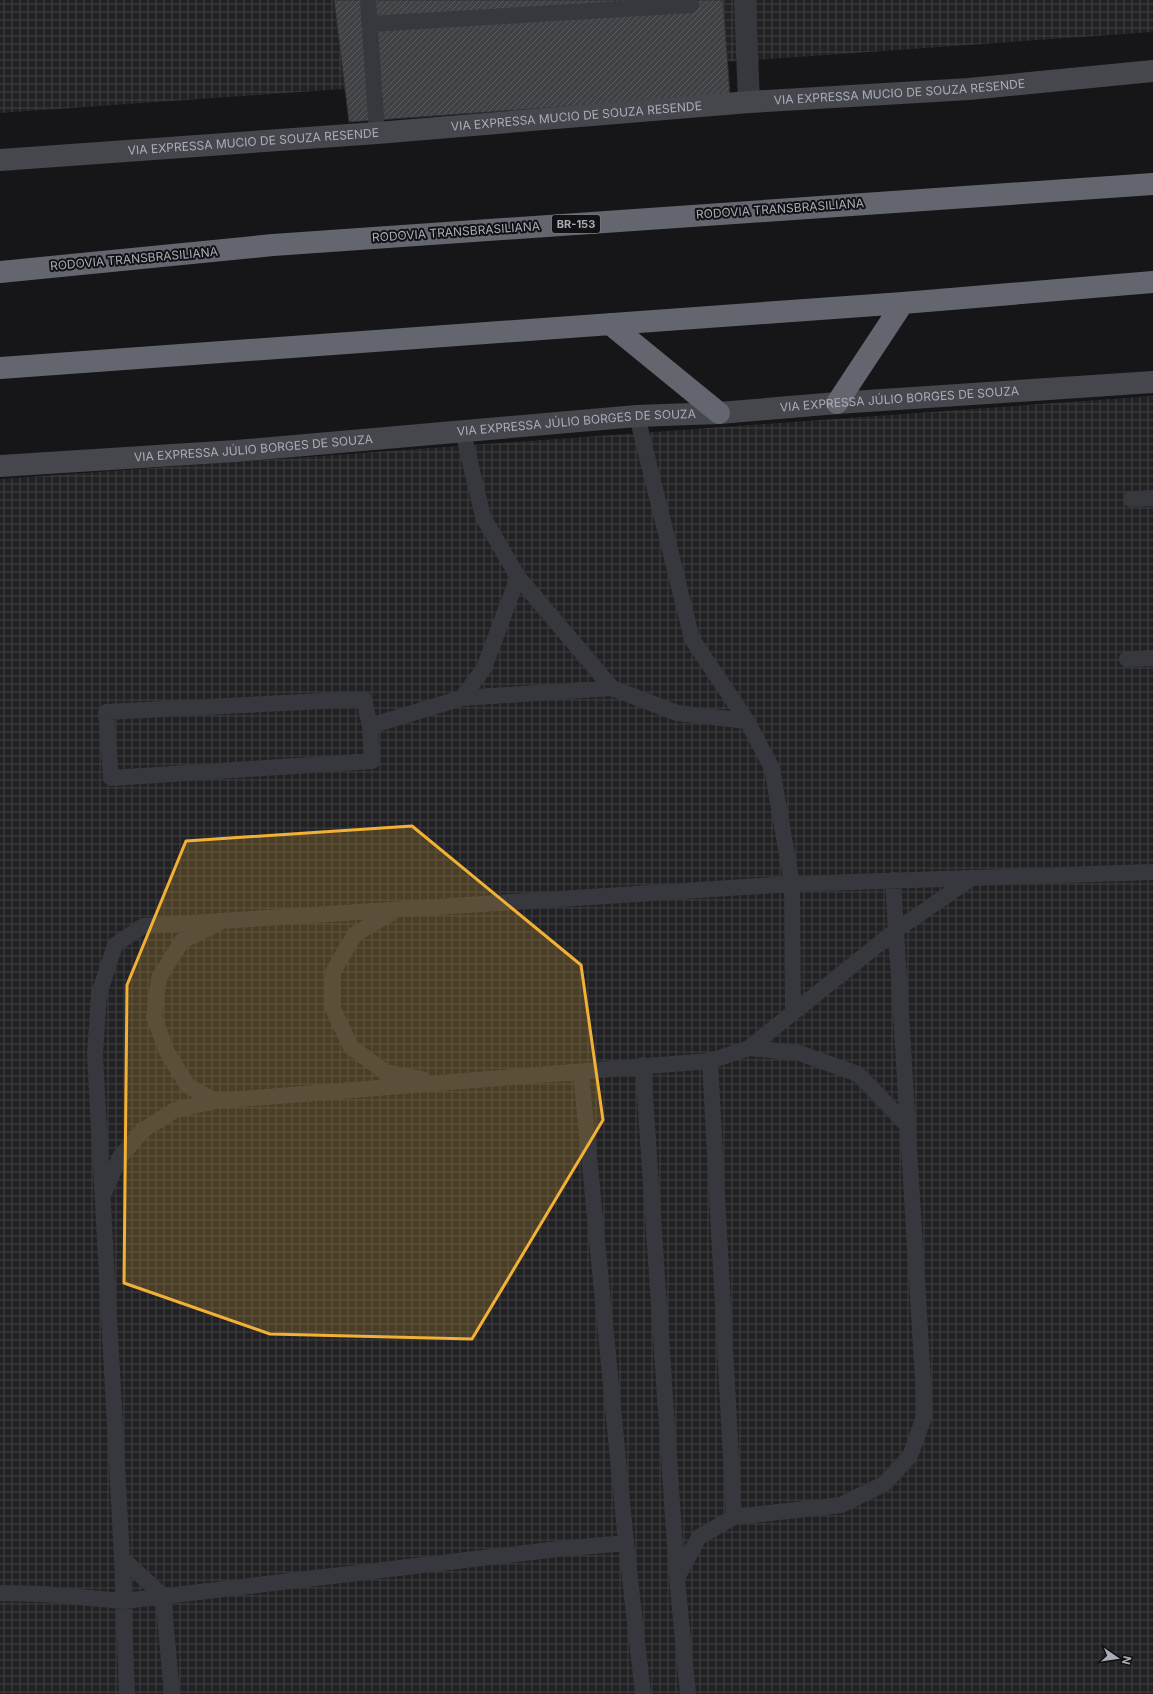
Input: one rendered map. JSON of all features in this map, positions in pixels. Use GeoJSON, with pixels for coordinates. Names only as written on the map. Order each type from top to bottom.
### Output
{"type":"FeatureCollection","features":[{"type":"Feature","properties":{"kind":"highway","name":"RODOVIA TRANSBRASILIANA"},"geometry":{"type":"LineString","coordinates":[[0,272],[273,245],[1153,184]]}},
{"type":"Feature","properties":{"kind":"highway"},"geometry":{"type":"LineString","coordinates":[[0,368],[903,303],[1153,282]]}},
{"type":"Feature","properties":{"kind":"highway"},"geometry":{"type":"LineString","coordinates":[[837,403],[903,303]]}},
{"type":"Feature","properties":{"kind":"highway"},"geometry":{"type":"LineString","coordinates":[[610,324],[719,413]]}},
{"type":"Feature","properties":{"kind":"main road","name":"VIA EXPRESSA MUCIO DE SOUZA RESENDE"},"geometry":{"type":"LineString","coordinates":[[0,160],[378,133],[749,102],[969,89],[1153,71]]}},
{"type":"Feature","properties":{"kind":"main road","name":"VIA EXPRESSA JÚLIO BORGES DE SOUZA"},"geometry":{"type":"LineString","coordinates":[[0,466],[228,451],[637,416],[719,413],[837,403],[1153,382]]}},
{"type":"Feature","properties":{"kind":"street"},"geometry":{"type":"LineString","coordinates":[[745,0],[749,102]]}},
{"type":"Feature","properties":{"kind":"lane"},"geometry":{"type":"LineString","coordinates":[[368,0],[378,133]]}},
{"type":"Feature","properties":{"kind":"lane"},"geometry":{"type":"LineString","coordinates":[[370,24],[690,5]]}},
{"type":"Feature","properties":{"kind":"lane"},"geometry":{"type":"LineString","coordinates":[[637,416],[692,639],[746,721],[772,768],[792,884],[793,1013]]}},
{"type":"Feature","properties":{"kind":"lane"},"geometry":{"type":"LineString","coordinates":[[463,432],[483,517],[518,577],[612,688]]}},
{"type":"Feature","properties":{"kind":"lane"},"geometry":{"type":"LineString","coordinates":[[1131,499],[1153,498]]}},
{"type":"Feature","properties":{"kind":"lane"},"geometry":{"type":"LineString","coordinates":[[462,698],[484,668],[518,577]]}},
{"type":"Feature","properties":{"kind":"lane"},"geometry":{"type":"LineString","coordinates":[[1127,659],[1153,658]]}},
{"type":"Feature","properties":{"kind":"lane"},"geometry":{"type":"LineString","coordinates":[[370,726],[462,698],[612,688],[677,713],[746,721]]}},
{"type":"Feature","properties":{"kind":"lane"},"geometry":{"type":"LineString","coordinates":[[364,699],[370,726],[372,761],[111,778],[106,712],[364,699]]}},
{"type":"Feature","properties":{"kind":"lane"},"geometry":{"type":"LineString","coordinates":[[127,1694],[122,1558],[95,1055],[99,994],[115,945],[143,926],[792,884],[1153,872]]}},
{"type":"Feature","properties":{"kind":"lane"},"geometry":{"type":"LineString","coordinates":[[102,1197],[120,1157],[142,1131],[175,1110],[216,1101],[580,1072],[643,1065],[710,1061],[749,1048],[895,931],[972,878]]}},
{"type":"Feature","properties":{"kind":"lane"},"geometry":{"type":"LineString","coordinates":[[677,1578],[700,1537],[734,1517],[841,1505],[884,1484],[910,1456],[925,1414],[893,880]]}},
{"type":"Feature","properties":{"kind":"lane"},"geometry":{"type":"LineString","coordinates":[[398,910],[355,934],[333,972],[333,1009],[351,1047],[385,1072],[445,1083]]}},
{"type":"Feature","properties":{"kind":"lane"},"geometry":{"type":"LineString","coordinates":[[216,1101],[188,1086],[167,1052],[154,1017],[159,978],[182,941],[224,921]]}},
{"type":"Feature","properties":{"kind":"lane"},"geometry":{"type":"LineString","coordinates":[[749,1048],[799,1053],[858,1074],[908,1126]]}},
{"type":"Feature","properties":{"kind":"lane"},"geometry":{"type":"LineString","coordinates":[[710,1061],[734,1517]]}},
{"type":"Feature","properties":{"kind":"lane"},"geometry":{"type":"LineString","coordinates":[[643,1065],[677,1578],[688,1694]]}},
{"type":"Feature","properties":{"kind":"lane"},"geometry":{"type":"LineString","coordinates":[[580,1072],[626,1543],[643,1694]]}},
{"type":"Feature","properties":{"kind":"lane"},"geometry":{"type":"LineString","coordinates":[[0,1593],[42,1594],[124,1601],[550,1550],[626,1543]]}},
{"type":"Feature","properties":{"kind":"lane"},"geometry":{"type":"LineString","coordinates":[[122,1558],[163,1596],[172,1694]]}},
{"type":"Feature","properties":{"kind":"highlighted area"},"geometry":{"type":"Polygon","coordinates":[[[412,826],[581,965],[603,1120],[472,1339],[270,1334],[124,1283],[127,985],[186,841],[412,826]]]}},
{"type":"Feature","properties":{"kind":"shaded area"},"geometry":{"type":"Polygon","coordinates":[[[0,0],[1153,0],[1153,32],[0,113],[0,0]]]}},
{"type":"Feature","properties":{"kind":"shaded area"},"geometry":{"type":"Polygon","coordinates":[[[1153,396],[1153,1694],[0,1694],[0,479],[1153,396]]]}},
{"type":"Feature","properties":{"kind":"building"},"geometry":{"type":"Polygon","coordinates":[[[334,0],[723,0],[730,95],[349,122],[334,0]]]}}]}
